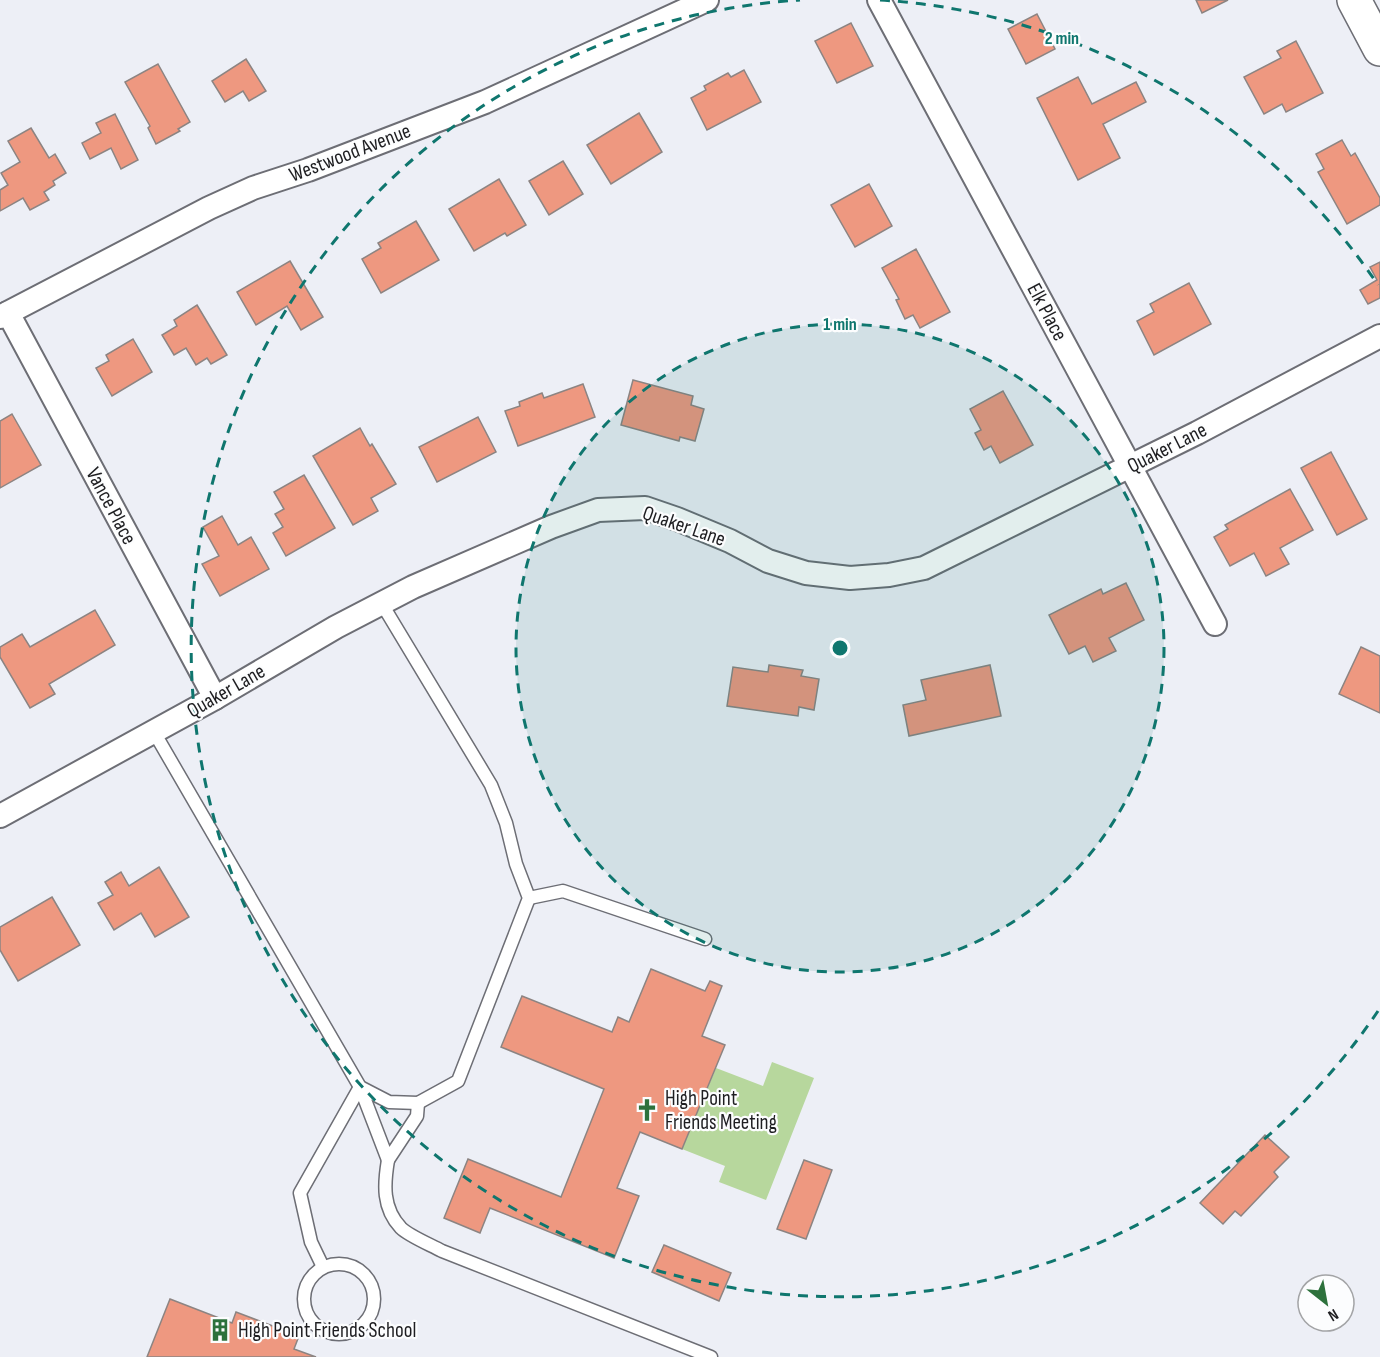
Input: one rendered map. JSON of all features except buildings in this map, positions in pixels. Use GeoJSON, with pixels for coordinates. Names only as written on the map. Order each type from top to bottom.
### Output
{"type":"FeatureCollection","features":[{"type":"Feature","properties":{"kind":"street","name":"Westwood Avenue"},"geometry":{"type":"LineString","coordinates":[[4,315],[236,196],[485,102],[680,6],[707,0]]}},
{"type":"Feature","properties":{"kind":"street","name":"Elk Place"},"geometry":{"type":"LineString","coordinates":[[879,0],[1215,624]]}},
{"type":"Feature","properties":{"kind":"street"},"geometry":{"type":"LineString","coordinates":[[1354,0],[1380,49]]}},
{"type":"Feature","properties":{"kind":"street","name":"Vance Place"},"geometry":{"type":"LineString","coordinates":[[4,315],[214,698]]}},
{"type":"Feature","properties":{"kind":"street","name":"Quaker Lane"},"geometry":{"type":"LineString","coordinates":[[0,816],[154,732],[336,627],[413,587],[540,532],[598,510],[645,508],[698,528],[768,561],[806,573],[850,578],[889,576],[924,568],[1197,433],[1380,336]]}},
{"type":"Feature","properties":{"kind":"lane"},"geometry":{"type":"LineString","coordinates":[[360,1087],[389,1102],[418,1103],[458,1081],[529,898],[516,864],[506,823],[491,785],[382,604]]}},
{"type":"Feature","properties":{"kind":"lane"},"geometry":{"type":"LineString","coordinates":[[154,732],[360,1087],[388,1160]]}},
{"type":"Feature","properties":{"kind":"lane"},"geometry":{"type":"LineString","coordinates":[[529,898],[563,891],[705,939]]}},
{"type":"Feature","properties":{"kind":"lane"},"geometry":{"type":"LineString","coordinates":[[323,1267],[311,1242],[300,1193],[360,1087]]}},
{"type":"Feature","properties":{"kind":"lane"},"geometry":{"type":"LineString","coordinates":[[418,1103],[417,1116],[388,1160],[384,1188],[389,1210],[401,1229],[442,1251],[711,1357]]}},
{"type":"Feature","properties":{"kind":"lane"},"geometry":{"type":"LineString","coordinates":[[340,1263],[352,1266],[369,1280],[374,1291],[371,1314],[355,1331],[332,1334],[320,1330],[311,1323],[305,1312],[304,1289],[309,1279],[323,1267],[340,1263]]}},
{"type":"Feature","properties":{"kind":"green space"},"geometry":{"type":"Polygon","coordinates":[[[772,1062],[814,1078],[766,1200],[719,1182],[725,1166],[682,1149],[716,1068],[763,1086],[772,1062]]]}},
{"type":"Feature","properties":{"kind":"place","name":"High Point Friends Meeting"},"geometry":{"type":"Point","coordinates":[647,1110]}},
{"type":"Feature","properties":{"kind":"place","name":"High Point Friends School"},"geometry":{"type":"Point","coordinates":[220,1330]}}]}
